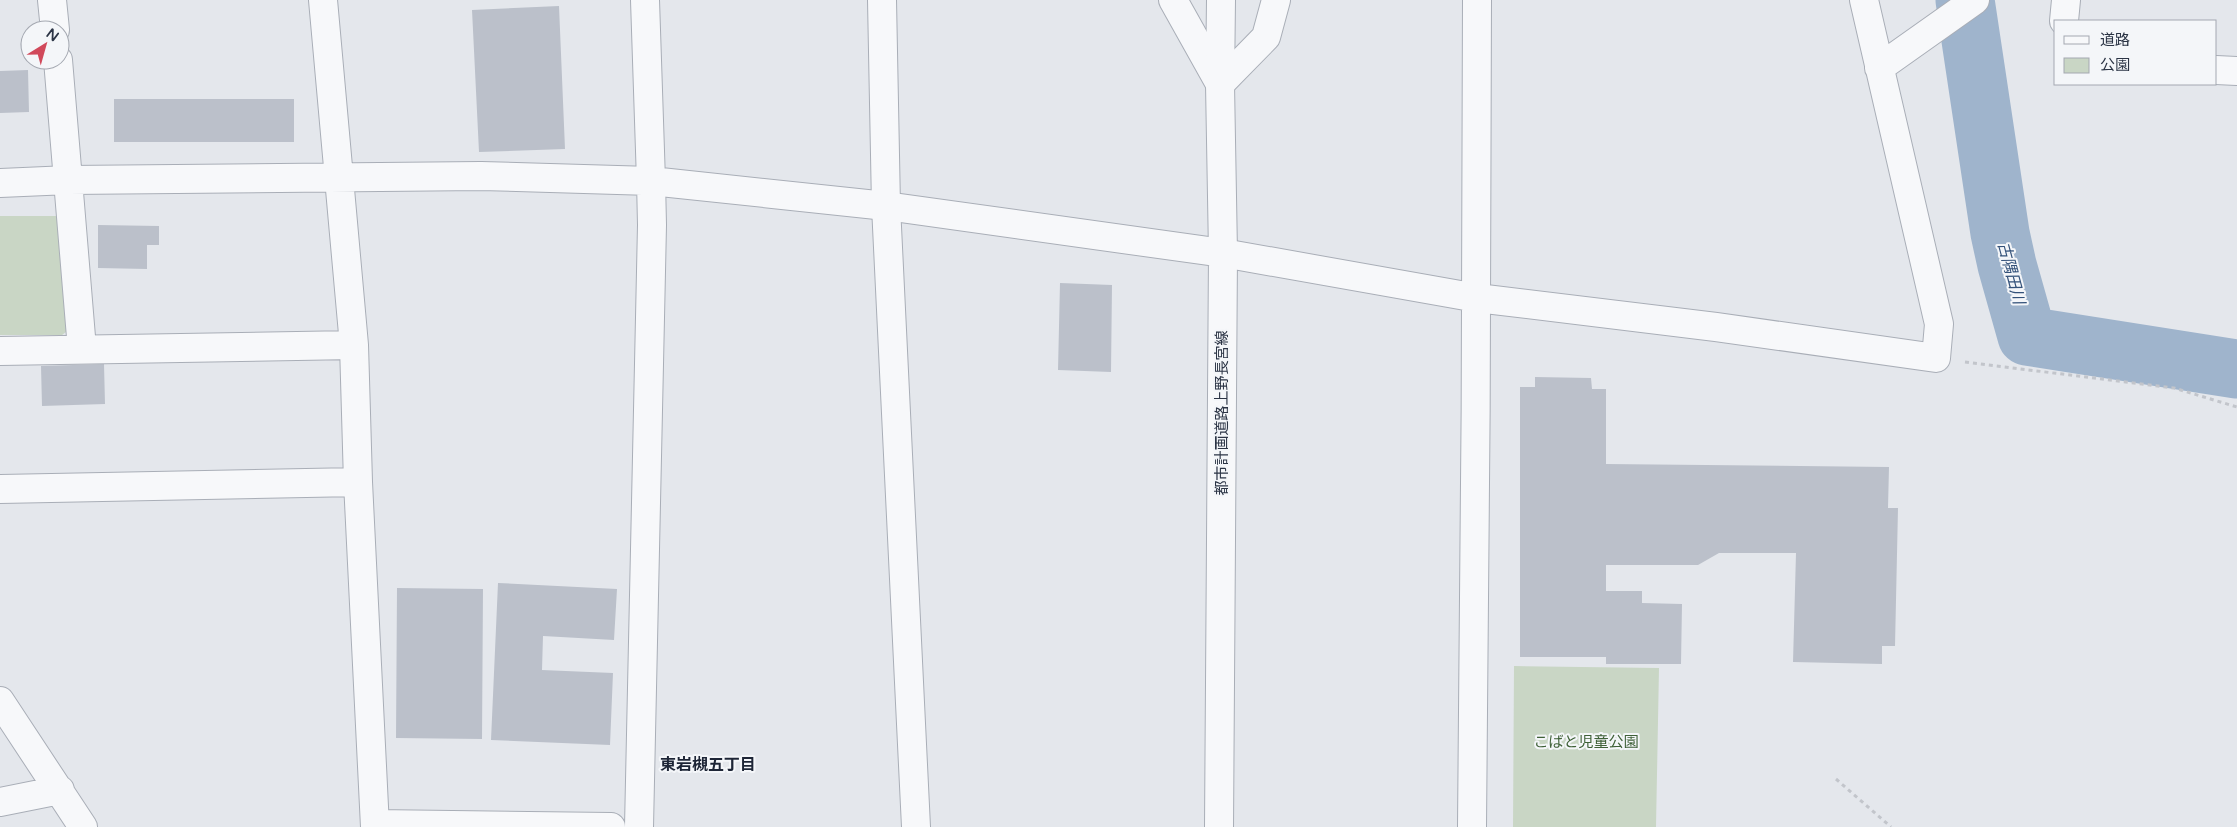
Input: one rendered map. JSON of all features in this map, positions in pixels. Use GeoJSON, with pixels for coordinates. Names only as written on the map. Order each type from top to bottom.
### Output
{"type":"FeatureCollection","features":[{"type":"Feature","properties":{"kind":"street"},"geometry":{"type":"LineString","coordinates":[[52,0],[54,20]]}},
{"type":"Feature","properties":{"kind":"street"},"geometry":{"type":"LineString","coordinates":[[323,0],[354,345],[358,482],[375,826],[611,827]]}},
{"type":"Feature","properties":{"kind":"street"},"geometry":{"type":"LineString","coordinates":[[639,827],[652,226],[645,0]]}},
{"type":"Feature","properties":{"kind":"street"},"geometry":{"type":"LineString","coordinates":[[882,0],[886,206],[916,827]]}},
{"type":"Feature","properties":{"kind":"street"},"geometry":{"type":"LineString","coordinates":[[1173,0],[1220,84],[1266,37],[1276,0]]}},
{"type":"Feature","properties":{"kind":"street","name":"都市計画道路上野長宮線"},"geometry":{"type":"LineString","coordinates":[[1219,827],[1223,252],[1220,84],[1221,0]]}},
{"type":"Feature","properties":{"kind":"street"},"geometry":{"type":"LineString","coordinates":[[1472,827],[1477,298],[1477,0]]}},
{"type":"Feature","properties":{"kind":"street"},"geometry":{"type":"LineString","coordinates":[[0,183],[69,180],[339,179],[481,176],[651,182],[886,206],[1223,252],[1477,298],[1716,327],[1936,358],[1939,324],[1864,0]]}},
{"type":"Feature","properties":{"kind":"street"},"geometry":{"type":"LineString","coordinates":[[2064,20],[2066,0]]}},
{"type":"Feature","properties":{"kind":"street"},"geometry":{"type":"LineString","coordinates":[[1879,68],[1964,8]]}},
{"type":"Feature","properties":{"kind":"street"},"geometry":{"type":"LineString","coordinates":[[59,70],[82,350]]}},
{"type":"Feature","properties":{"kind":"street"},"geometry":{"type":"LineString","coordinates":[[2217,70],[2237,70]]}},
{"type":"Feature","properties":{"kind":"street"},"geometry":{"type":"LineString","coordinates":[[0,351],[354,345]]}},
{"type":"Feature","properties":{"kind":"street"},"geometry":{"type":"LineString","coordinates":[[0,489],[358,482]]}},
{"type":"Feature","properties":{"kind":"street"},"geometry":{"type":"LineString","coordinates":[[0,701],[83,827]]}},
{"type":"Feature","properties":{"kind":"street"},"geometry":{"type":"LineString","coordinates":[[0,802],[60,790]]}},
{"type":"Feature","properties":{"kind":"path"},"geometry":{"type":"LineString","coordinates":[[1936,358],[2174,388],[2237,407]]}},
{"type":"Feature","properties":{"kind":"path"},"geometry":{"type":"LineString","coordinates":[[1836,779],[1891,827]]}},
{"type":"Feature","properties":{"kind":"green space"},"geometry":{"type":"Polygon","coordinates":[[[0,216],[62,216],[74,326],[62,335],[0,335],[0,216]]]}},
{"type":"Feature","properties":{"kind":"green space","name":"こばと児童公園"},"geometry":{"type":"Polygon","coordinates":[[[1514,666],[1659,668],[1656,827],[1513,827],[1514,666]]]}},
{"type":"Feature","properties":{"kind":"building"},"geometry":{"type":"Polygon","coordinates":[[[559,6],[565,149],[479,152],[472,10],[559,6]]]}},
{"type":"Feature","properties":{"kind":"building"},"geometry":{"type":"Polygon","coordinates":[[[28,70],[29,112],[0,113],[0,71],[28,70]]]}},
{"type":"Feature","properties":{"kind":"building"},"geometry":{"type":"Polygon","coordinates":[[[114,99],[294,99],[294,142],[114,142],[114,99]]]}},
{"type":"Feature","properties":{"kind":"building"},"geometry":{"type":"Polygon","coordinates":[[[98,225],[159,226],[159,245],[147,245],[147,269],[98,268],[98,225]]]}},
{"type":"Feature","properties":{"kind":"building"},"geometry":{"type":"Polygon","coordinates":[[[1060,283],[1112,285],[1111,372],[1058,370],[1060,283]]]}},
{"type":"Feature","properties":{"kind":"building"},"geometry":{"type":"Polygon","coordinates":[[[104,364],[105,404],[42,406],[41,366],[104,364]]]}},
{"type":"Feature","properties":{"kind":"building"},"geometry":{"type":"Polygon","coordinates":[[[1535,377],[1591,378],[1592,389],[1606,389],[1606,464],[1889,467],[1888,508],[1898,508],[1895,646],[1882,646],[1882,664],[1793,662],[1796,553],[1719,553],[1698,565],[1606,565],[1606,591],[1642,591],[1642,603],[1682,604],[1681,664],[1606,664],[1606,657],[1520,657],[1520,387],[1535,387],[1535,377]]]}},
{"type":"Feature","properties":{"kind":"building"},"geometry":{"type":"Polygon","coordinates":[[[498,583],[617,589],[614,640],[543,636],[542,670],[613,673],[610,745],[491,740],[498,583]]]}},
{"type":"Feature","properties":{"kind":"building"},"geometry":{"type":"Polygon","coordinates":[[[397,588],[483,589],[482,739],[396,738],[397,588]]]}},
{"type":"Feature","properties":{"kind":"waterway","name":"古隅田川"},"geometry":{"type":"LineString","coordinates":[[1965,0],[2000,233],[2027,336],[2237,369]]}},
{"type":"Feature","properties":{"kind":"district","name":"東岩槻五丁目"},"geometry":{"type":"Point","coordinates":[708,765]}}]}
